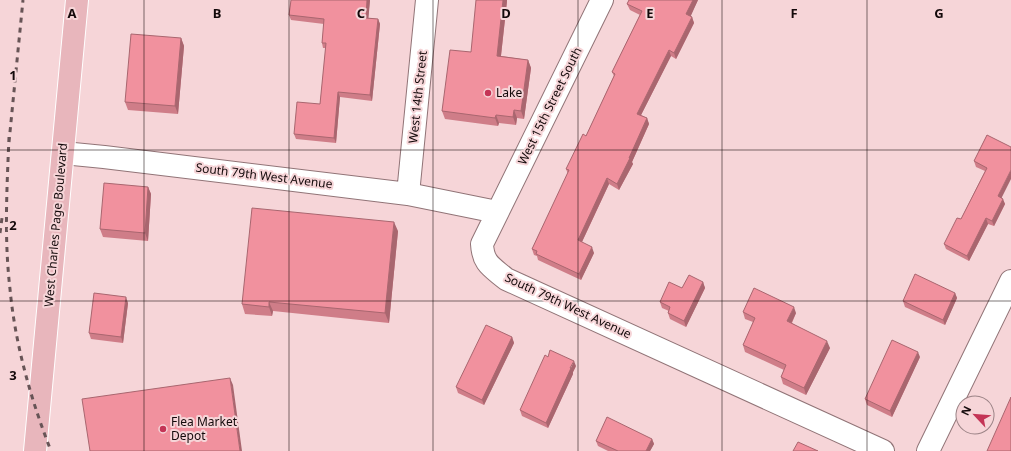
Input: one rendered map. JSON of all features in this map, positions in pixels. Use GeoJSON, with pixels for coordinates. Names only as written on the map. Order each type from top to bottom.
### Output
{"type":"FeatureCollection","features":[{"type":"Feature","properties":{"kind":"main road","name":"West Charles Page Boulevard"},"geometry":{"type":"LineString","coordinates":[[35,451],[77,0]]}},
{"type":"Feature","properties":{"kind":"street","name":"West 14th Street"},"geometry":{"type":"LineString","coordinates":[[408,194],[427,0]]}},
{"type":"Feature","properties":{"kind":"street","name":"West 15th Street South"},"geometry":{"type":"LineString","coordinates":[[497,212],[602,0]]}},
{"type":"Feature","properties":{"kind":"street","name":"South 79th West Avenue"},"geometry":{"type":"LineString","coordinates":[[62,153],[408,194],[497,212],[482,244],[482,255],[489,265],[506,279],[883,451]]}},
{"type":"Feature","properties":{"kind":"street"},"geometry":{"type":"LineString","coordinates":[[928,451],[1011,282]]}},
{"type":"Feature","properties":{"kind":"building"},"geometry":{"type":"Polygon","coordinates":[[[291,0],[367,0],[366,18],[378,19],[370,95],[338,92],[334,138],[294,134],[297,102],[320,104],[326,43],[322,43],[324,19],[289,15],[291,0]]]}},
{"type":"Feature","properties":{"kind":"building","name":"Lake"},"geometry":{"type":"Polygon","coordinates":[[[476,0],[503,0],[497,56],[528,60],[521,111],[514,110],[513,117],[496,115],[495,118],[442,111],[450,50],[471,52],[476,0]]]}},
{"type":"Feature","properties":{"kind":"building"},"geometry":{"type":"Polygon","coordinates":[[[629,0],[693,0],[686,14],[692,17],[674,53],[669,50],[637,114],[647,118],[617,184],[607,178],[578,240],[592,247],[579,274],[536,254],[537,251],[532,249],[569,170],[566,169],[583,134],[586,136],[615,74],[612,72],[642,11],[627,4],[629,0]]]}},
{"type":"Feature","properties":{"kind":"building"},"geometry":{"type":"Polygon","coordinates":[[[131,34],[181,38],[175,106],[125,102],[131,34]]]}},
{"type":"Feature","properties":{"kind":"building"},"geometry":{"type":"Polygon","coordinates":[[[987,135],[1011,147],[1011,170],[998,196],[1003,199],[992,221],[986,218],[967,256],[944,244],[957,218],[961,219],[987,168],[974,161],[987,135]]]}},
{"type":"Feature","properties":{"kind":"building"},"geometry":{"type":"Polygon","coordinates":[[[104,183],[148,187],[145,233],[100,229],[104,183]]]}},
{"type":"Feature","properties":{"kind":"building"},"geometry":{"type":"Polygon","coordinates":[[[252,208],[394,222],[385,313],[269,302],[269,307],[242,304],[252,208]]]}},
{"type":"Feature","properties":{"kind":"building"},"geometry":{"type":"Polygon","coordinates":[[[915,274],[955,293],[943,320],[903,301],[915,274]]]}},
{"type":"Feature","properties":{"kind":"building"},"geometry":{"type":"Polygon","coordinates":[[[689,275],[703,282],[684,321],[668,313],[670,307],[660,302],[669,282],[682,288],[689,275]]]}},
{"type":"Feature","properties":{"kind":"building"},"geometry":{"type":"Polygon","coordinates":[[[754,288],[794,307],[787,321],[827,341],[804,388],[781,377],[786,365],[743,345],[755,318],[743,312],[754,288]]]}},
{"type":"Feature","properties":{"kind":"building"},"geometry":{"type":"Polygon","coordinates":[[[94,293],[126,297],[121,337],[89,333],[94,293]]]}},
{"type":"Feature","properties":{"kind":"building"},"geometry":{"type":"Polygon","coordinates":[[[486,325],[512,337],[482,400],[456,387],[486,325]]]}},
{"type":"Feature","properties":{"kind":"building"},"geometry":{"type":"Polygon","coordinates":[[[892,340],[918,352],[890,411],[865,399],[892,340]]]}},
{"type":"Feature","properties":{"kind":"building"},"geometry":{"type":"Polygon","coordinates":[[[550,350],[574,361],[546,423],[520,410],[545,355],[548,357],[550,350]]]}},
{"type":"Feature","properties":{"kind":"building","name":"Flea Market Depot"},"geometry":{"type":"Polygon","coordinates":[[[230,378],[240,451],[90,451],[82,399],[230,378]]]}},
{"type":"Feature","properties":{"kind":"building"},"geometry":{"type":"Polygon","coordinates":[[[1011,397],[1011,451],[987,451],[1011,397]]]}},
{"type":"Feature","properties":{"kind":"building"},"geometry":{"type":"Polygon","coordinates":[[[607,417],[652,439],[646,451],[618,451],[596,441],[607,417]]]}},
{"type":"Feature","properties":{"kind":"building"},"geometry":{"type":"Polygon","coordinates":[[[798,442],[818,451],[793,451],[798,442]]]}},
{"type":"Feature","properties":{"kind":"railway"},"geometry":{"type":"LineString","coordinates":[[9,142],[23,0]]}},
{"type":"Feature","properties":{"kind":"railway"},"geometry":{"type":"LineString","coordinates":[[9,137],[7,251],[12,310],[25,372],[51,451]]}},
{"type":"Feature","properties":{"kind":"railway"},"geometry":{"type":"LineString","coordinates":[[0,233],[2,218]]}},
{"type":"Feature","properties":{"kind":"place","name":"Lake"},"geometry":{"type":"Point","coordinates":[488,93]}},
{"type":"Feature","properties":{"kind":"place","name":"Flea Market Depot"},"geometry":{"type":"Point","coordinates":[163,429]}}]}
